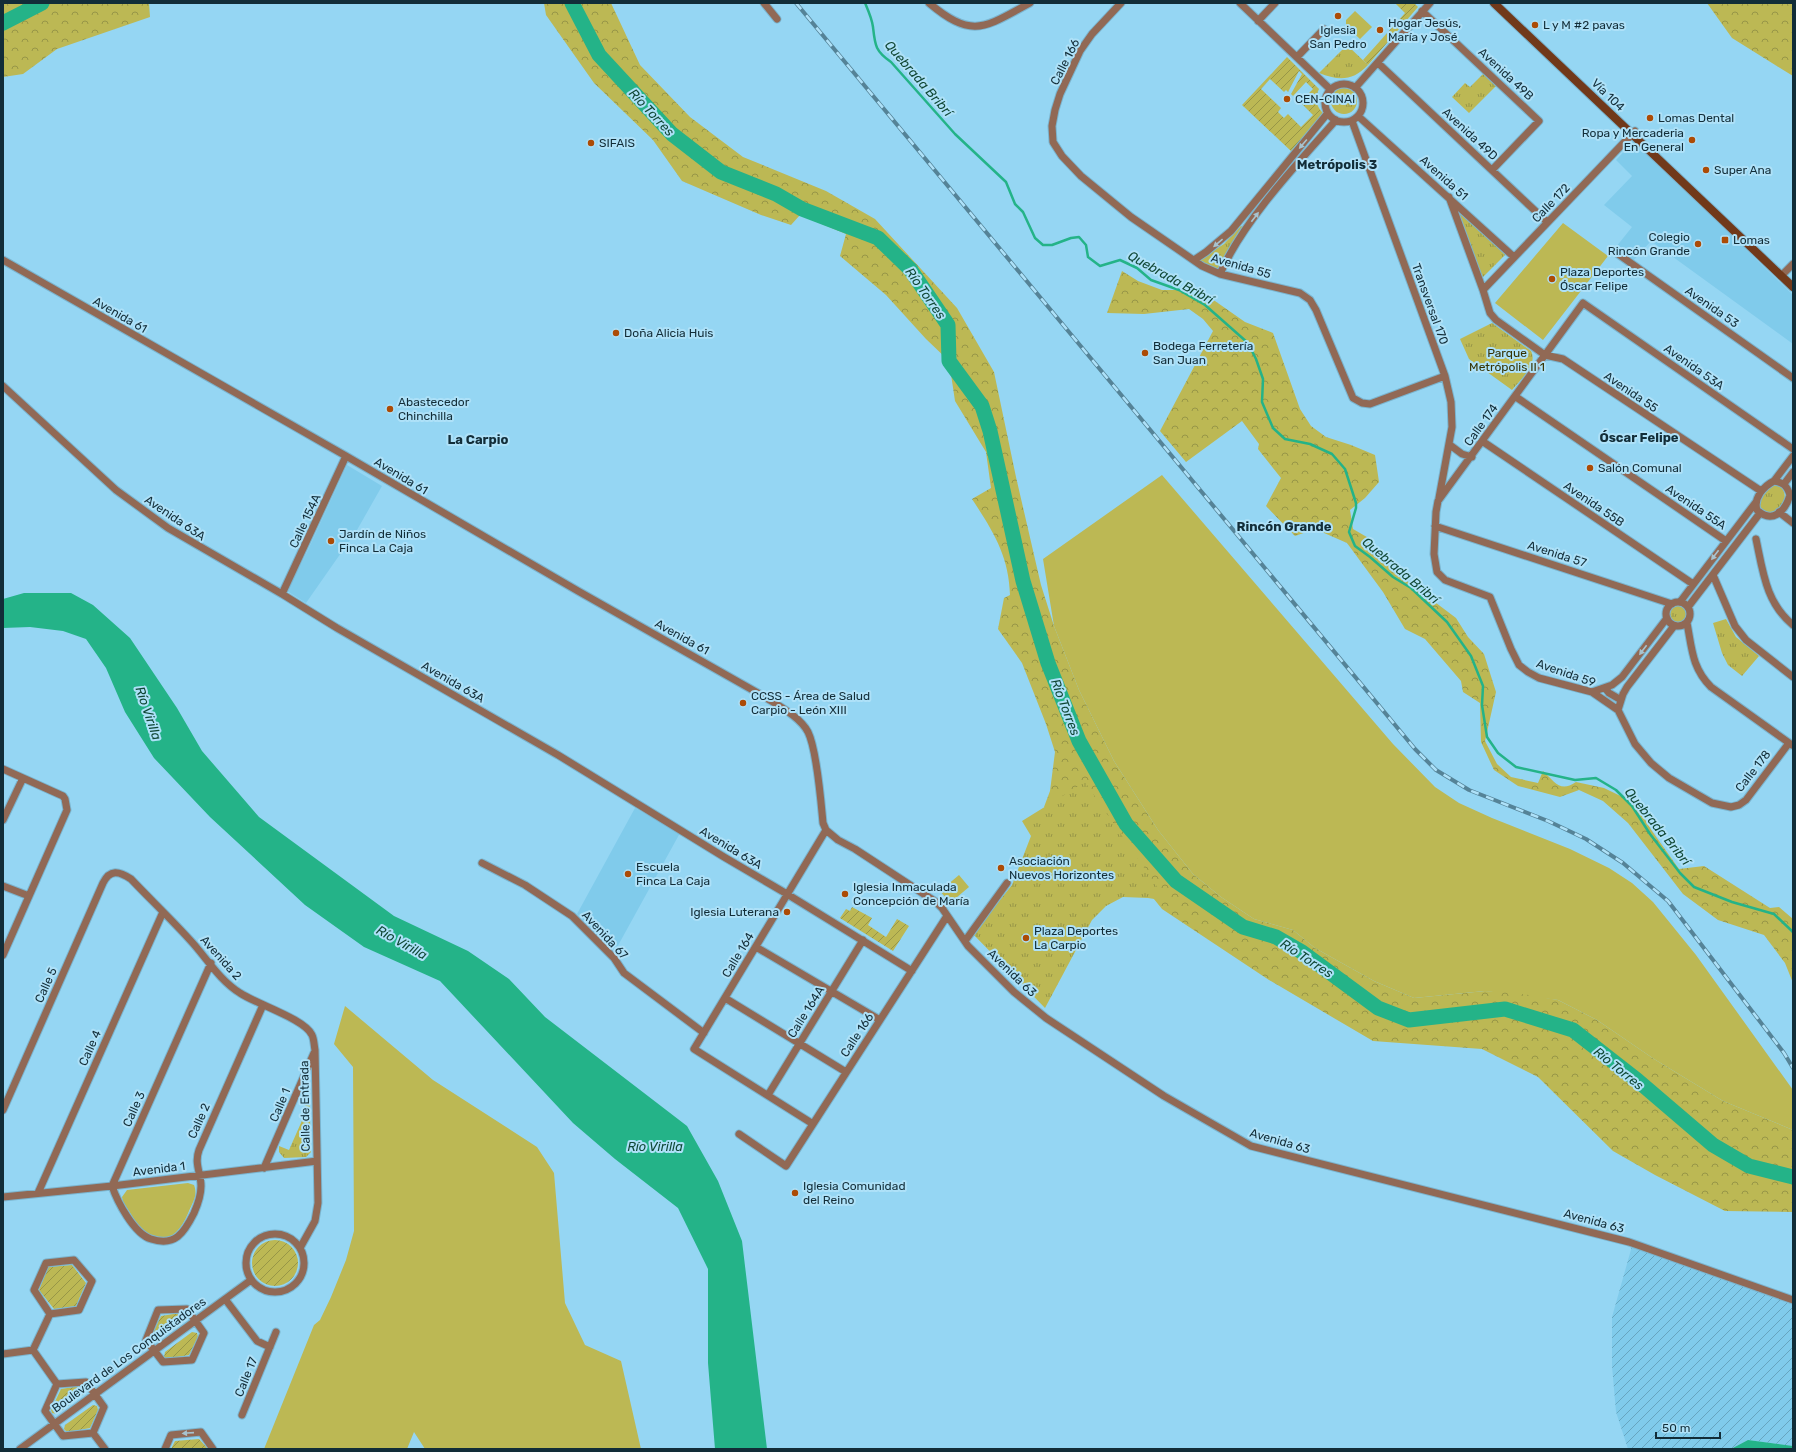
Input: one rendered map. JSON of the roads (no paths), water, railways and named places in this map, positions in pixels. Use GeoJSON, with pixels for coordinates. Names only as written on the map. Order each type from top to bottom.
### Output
{"type":"FeatureCollection","features":[{"type":"Feature","properties":{"kind":"main road","name":"Vía 104"},"geometry":{"type":"LineString","coordinates":[[1494,3],[1783,275],[1793,282]]}},
{"type":"Feature","properties":{"kind":"main road","name":"Vía 104"},"geometry":{"type":"LineString","coordinates":[[1500,3],[1633,133]]}},
{"type":"Feature","properties":{"kind":"main road","name":"Vía 104"},"geometry":{"type":"LineString","coordinates":[[1783,275],[1793,288]]}},
{"type":"Feature","properties":{"kind":"street"},"geometry":{"type":"LineString","coordinates":[[764,3],[777,19]]}},
{"type":"Feature","properties":{"kind":"street"},"geometry":{"type":"LineString","coordinates":[[930,3],[947,18],[964,25],[980,27],[994,23],[1030,3]]}},
{"type":"Feature","properties":{"kind":"street","name":"Calle 166"},"geometry":{"type":"LineString","coordinates":[[1053,142],[1052,126],[1055,110],[1060,94],[1080,51],[1092,34],[1121,3]]}},
{"type":"Feature","properties":{"kind":"street"},"geometry":{"type":"LineString","coordinates":[[1240,3],[1331,90]]}},
{"type":"Feature","properties":{"kind":"street"},"geometry":{"type":"LineString","coordinates":[[1258,21],[1275,3]]}},
{"type":"Feature","properties":{"kind":"street"},"geometry":{"type":"LineString","coordinates":[[1355,88],[1430,3]]}},
{"type":"Feature","properties":{"kind":"street","name":"Avenida 49B"},"geometry":{"type":"LineString","coordinates":[[1422,12],[1539,121],[1492,170]]}},
{"type":"Feature","properties":{"kind":"street"},"geometry":{"type":"LineString","coordinates":[[1297,57],[1324,29]]}},
{"type":"Feature","properties":{"kind":"street","name":"Avenida 49D"},"geometry":{"type":"LineString","coordinates":[[1378,63],[1547,222]]}},
{"type":"Feature","properties":{"kind":"street"},"geometry":{"type":"LineString","coordinates":[[1194,260],[1231,231],[1327,114],[1326,99],[1331,90],[1341,85],[1349,85],[1355,88],[1362,98],[1363,107],[1358,116],[1352,120],[1343,122],[1336,120],[1327,114]]}},
{"type":"Feature","properties":{"kind":"street","name":"Avenida 51"},"geometry":{"type":"LineString","coordinates":[[1358,116],[1514,257]]}},
{"type":"Feature","properties":{"kind":"street"},"geometry":{"type":"LineString","coordinates":[[1220,274],[1227,257],[1248,226],[1275,191],[1336,120]]}},
{"type":"Feature","properties":{"kind":"street","name":"Transversal 170"},"geometry":{"type":"LineString","coordinates":[[1352,120],[1445,376],[1451,402],[1452,427],[1450,445],[1438,501]]}},
{"type":"Feature","properties":{"kind":"street","name":"Calle 172"},"geometry":{"type":"LineString","coordinates":[[1483,290],[1633,133]]}},
{"type":"Feature","properties":{"kind":"street","name":"Avenida 55"},"geometry":{"type":"LineString","coordinates":[[1053,142],[1062,156],[1081,176],[1132,216],[1194,260],[1220,274],[1296,291],[1310,300],[1316,310],[1353,398],[1362,403],[1370,404],[1445,376]]}},
{"type":"Feature","properties":{"kind":"street"},"geometry":{"type":"LineString","coordinates":[[1448,197],[1483,290]]}},
{"type":"Feature","properties":{"kind":"street","name":"Avenida 53"},"geometry":{"type":"LineString","coordinates":[[1618,254],[1793,378]]}},
{"type":"Feature","properties":{"kind":"street","name":"Avenida 61"},"geometry":{"type":"LineString","coordinates":[[3,260],[765,697],[787,712],[800,722],[808,731],[813,746],[823,823],[826,830]]}},
{"type":"Feature","properties":{"kind":"street"},"geometry":{"type":"LineString","coordinates":[[1783,275],[1793,264]]}},
{"type":"Feature","properties":{"kind":"street","name":"Avenida 55"},"geometry":{"type":"LineString","coordinates":[[1483,290],[1490,313],[1496,320],[1546,355],[1563,359],[1761,492]]}},
{"type":"Feature","properties":{"kind":"street","name":"Calle 174"},"geometry":{"type":"LineString","coordinates":[[1438,501],[1516,397],[1583,303]]}},
{"type":"Feature","properties":{"kind":"street","name":"Avenida 53A"},"geometry":{"type":"LineString","coordinates":[[1583,303],[1793,449]]}},
{"type":"Feature","properties":{"kind":"street","name":"Avenida 63A"},"geometry":{"type":"LineString","coordinates":[[3,386],[116,490],[190,542],[282,594],[336,628],[558,755],[724,858],[787,894],[912,971]]}},
{"type":"Feature","properties":{"kind":"street","name":"Avenida 55A"},"geometry":{"type":"LineString","coordinates":[[1516,397],[1726,541]]}},
{"type":"Feature","properties":{"kind":"street","name":"Avenida 55B"},"geometry":{"type":"LineString","coordinates":[[1482,441],[1694,584]]}},
{"type":"Feature","properties":{"kind":"street"},"geometry":{"type":"LineString","coordinates":[[1450,445],[1462,454],[1472,457]]}},
{"type":"Feature","properties":{"kind":"street","name":"Calle 154A"},"geometry":{"type":"LineString","coordinates":[[282,594],[346,456]]}},
{"type":"Feature","properties":{"kind":"street"},"geometry":{"type":"LineString","coordinates":[[1592,692],[1612,685],[1622,677],[1667,618],[1667,610],[1672,604],[1680,602],[1756,502],[1761,492],[1769,483],[1774,481],[1793,456]]}},
{"type":"Feature","properties":{"kind":"street"},"geometry":{"type":"LineString","coordinates":[[1784,484],[1793,472]]}},
{"type":"Feature","properties":{"kind":"street"},"geometry":{"type":"LineString","coordinates":[[1756,502],[1757,510],[1768,516],[1779,512],[1787,503],[1790,496],[1787,488],[1784,484],[1774,481]]}},
{"type":"Feature","properties":{"kind":"street"},"geometry":{"type":"LineString","coordinates":[[1435,526],[1438,501]]}},
{"type":"Feature","properties":{"kind":"street"},"geometry":{"type":"LineString","coordinates":[[1779,512],[1793,523]]}},
{"type":"Feature","properties":{"kind":"street"},"geometry":{"type":"LineString","coordinates":[[1688,607],[1760,513]]}},
{"type":"Feature","properties":{"kind":"street","name":"Avenida 59"},"geometry":{"type":"LineString","coordinates":[[1435,526],[1434,554],[1437,572],[1445,580],[1490,596],[1519,665],[1539,678],[1592,692],[1618,710],[1635,744],[1651,763],[1669,778],[1712,803],[1721,807],[1731,807]]}},
{"type":"Feature","properties":{"kind":"street","name":"Avenida 57"},"geometry":{"type":"LineString","coordinates":[[1435,526],[1672,604]]}},
{"type":"Feature","properties":{"kind":"street"},"geometry":{"type":"LineString","coordinates":[[1756,539],[1765,579],[1773,602],[1783,616],[1793,625]]}},
{"type":"Feature","properties":{"kind":"street"},"geometry":{"type":"LineString","coordinates":[[1713,575],[1727,610],[1735,626],[1742,635],[1766,657],[1793,677]]}},
{"type":"Feature","properties":{"kind":"street"},"geometry":{"type":"LineString","coordinates":[[1680,602],[1688,607],[1691,615],[1687,623],[1694,661],[1704,679],[1711,687],[1791,745]]}},
{"type":"Feature","properties":{"kind":"street"},"geometry":{"type":"LineString","coordinates":[[1667,618],[1674,626]]}},
{"type":"Feature","properties":{"kind":"street"},"geometry":{"type":"LineString","coordinates":[[1618,710],[1627,687],[1674,626],[1687,623]]}},
{"type":"Feature","properties":{"kind":"street"},"geometry":{"type":"LineString","coordinates":[[1605,688],[1609,693],[1621,700]]}},
{"type":"Feature","properties":{"kind":"street","name":"Calle 178"},"geometry":{"type":"LineString","coordinates":[[1731,807],[1739,805],[1746,800],[1791,745]]}},
{"type":"Feature","properties":{"kind":"street"},"geometry":{"type":"LineString","coordinates":[[3,769],[62,796],[65,799],[67,810],[4,951]]}},
{"type":"Feature","properties":{"kind":"street"},"geometry":{"type":"LineString","coordinates":[[3,820],[23,778]]}},
{"type":"Feature","properties":{"kind":"street","name":"Calle 164"},"geometry":{"type":"LineString","coordinates":[[768,1095],[694,1050],[826,830]]}},
{"type":"Feature","properties":{"kind":"street","name":"Avenida 63"},"geometry":{"type":"LineString","coordinates":[[826,830],[838,840],[855,849],[936,902],[942,908],[965,941],[1014,992],[1046,1018],[1164,1096],[1251,1146],[1615,1238],[1793,1300]]}},
{"type":"Feature","properties":{"kind":"street","name":"Avenida 67"},"geometry":{"type":"LineString","coordinates":[[482,863],[525,885],[572,916],[614,958],[624,973],[704,1033]]}},
{"type":"Feature","properties":{"kind":"street","name":"Avenida 2"},"geometry":{"type":"LineString","coordinates":[[114,873],[122,873],[130,878],[211,963],[219,975],[236,991],[299,1022],[308,1028],[313,1036],[315,1050]]}},
{"type":"Feature","properties":{"kind":"street","name":"Calle 5"},"geometry":{"type":"LineString","coordinates":[[3,1110],[103,883],[107,876],[114,873]]}},
{"type":"Feature","properties":{"kind":"street"},"geometry":{"type":"LineString","coordinates":[[965,941],[1007,883]]}},
{"type":"Feature","properties":{"kind":"street"},"geometry":{"type":"LineString","coordinates":[[3,886],[29,896]]}},
{"type":"Feature","properties":{"kind":"street","name":"Calle 4"},"geometry":{"type":"LineString","coordinates":[[38,1193],[163,912]]}},
{"type":"Feature","properties":{"kind":"street","name":"Calle 166"},"geometry":{"type":"LineString","coordinates":[[739,1134],[786,1166],[947,916]]}},
{"type":"Feature","properties":{"kind":"street","name":"Calle 164A"},"geometry":{"type":"LineString","coordinates":[[768,1095],[863,940]]}},
{"type":"Feature","properties":{"kind":"street"},"geometry":{"type":"LineString","coordinates":[[756,947],[880,1020]]}},
{"type":"Feature","properties":{"kind":"street","name":"Calle 3"},"geometry":{"type":"LineString","coordinates":[[112,1186],[211,963]]}},
{"type":"Feature","properties":{"kind":"street"},"geometry":{"type":"LineString","coordinates":[[725,998],[846,1072]]}},
{"type":"Feature","properties":{"kind":"street","name":"Calle 2"},"geometry":{"type":"LineString","coordinates":[[112,1186],[115,1197],[123,1210],[139,1232],[148,1238],[158,1241],[167,1241],[178,1237],[187,1227],[199,1201],[201,1186],[197,1164],[199,1150],[263,1005]]}},
{"type":"Feature","properties":{"kind":"street","name":"Calle de Entrada"},"geometry":{"type":"LineString","coordinates":[[315,1050],[317,1161]]}},
{"type":"Feature","properties":{"kind":"street","name":"Calle 1"},"geometry":{"type":"LineString","coordinates":[[264,1168],[315,1050]]}},
{"type":"Feature","properties":{"kind":"street"},"geometry":{"type":"LineString","coordinates":[[768,1095],[813,1124]]}},
{"type":"Feature","properties":{"kind":"street"},"geometry":{"type":"LineString","coordinates":[[300,1248],[315,1221],[318,1203],[317,1161]]}},
{"type":"Feature","properties":{"kind":"street","name":"Avenida 1"},"geometry":{"type":"LineString","coordinates":[[3,1197],[112,1186],[317,1161]]}},
{"type":"Feature","properties":{"kind":"street"},"geometry":{"type":"LineString","coordinates":[[268,1234],[282,1234],[294,1240],[300,1248],[304,1257],[304,1267],[301,1277],[287,1290],[277,1292],[267,1291],[258,1287],[251,1280],[247,1271],[247,1252],[252,1244],[259,1238],[268,1234]]}},
{"type":"Feature","properties":{"kind":"street"},"geometry":{"type":"LineString","coordinates":[[74,1260],[92,1281],[79,1310],[50,1314],[34,1290],[46,1263],[74,1260]]}},
{"type":"Feature","properties":{"kind":"street","name":"Boulevard de Los Conquistadores"},"geometry":{"type":"LineString","coordinates":[[20,1449],[251,1280]]}},
{"type":"Feature","properties":{"kind":"street","name":"Calle 17"},"geometry":{"type":"LineString","coordinates":[[225,1299],[256,1341],[270,1347]]}},
{"type":"Feature","properties":{"kind":"street"},"geometry":{"type":"LineString","coordinates":[[187,1309],[195,1320],[204,1333],[192,1360],[163,1362],[146,1340],[158,1310],[187,1309]]}},
{"type":"Feature","properties":{"kind":"street"},"geometry":{"type":"LineString","coordinates":[[33,1350],[50,1314]]}},
{"type":"Feature","properties":{"kind":"street","name":"Calle 17"},"geometry":{"type":"LineString","coordinates":[[242,1415],[276,1332]]}},
{"type":"Feature","properties":{"kind":"street"},"geometry":{"type":"LineString","coordinates":[[3,1354],[33,1350]]}},
{"type":"Feature","properties":{"kind":"street"},"geometry":{"type":"LineString","coordinates":[[33,1350],[57,1384]]}},
{"type":"Feature","properties":{"kind":"street"},"geometry":{"type":"LineString","coordinates":[[57,1384],[86,1382],[95,1394],[104,1407],[93,1433]]}},
{"type":"Feature","properties":{"kind":"street"},"geometry":{"type":"LineString","coordinates":[[57,1384],[45,1412],[63,1436],[93,1433]]}},
{"type":"Feature","properties":{"kind":"street"},"geometry":{"type":"LineString","coordinates":[[165,1449],[171,1435],[201,1432],[213,1449]]}},
{"type":"Feature","properties":{"kind":"street"},"geometry":{"type":"LineString","coordinates":[[93,1433],[105,1449]]}},
{"type":"Feature","properties":{"kind":"water","name":"Río Virilla"},"geometry":{"type":"Polygon","coordinates":[[[24,593],[71,593],[93,605],[130,638],[177,708],[202,751],[259,817],[394,916],[468,951],[509,979],[545,1017],[687,1126],[718,1181],[742,1241],[767,1449],[715,1449],[708,1363],[708,1269],[678,1208],[615,1159],[573,1123],[440,981],[364,947],[305,905],[210,817],[154,758],[125,712],[106,668],[86,639],[63,631],[30,627],[3,628],[3,599],[24,593]]]}},
{"type":"Feature","properties":{"kind":"water"},"geometry":{"type":"Polygon","coordinates":[[[1748,1440],[1793,1446],[1793,1449],[1731,1449],[1748,1440]]]}},
{"type":"Feature","properties":{"kind":"waterway","name":"Río Torres"},"geometry":{"type":"LineString","coordinates":[[3,23],[42,3]]}},
{"type":"Feature","properties":{"kind":"waterway","name":"Río Torres"},"geometry":{"type":"LineString","coordinates":[[572,3],[599,55],[672,134],[721,172],[776,194],[802,209],[878,238],[910,269],[948,325],[949,361],[982,406],[990,431],[1023,581],[1048,663],[1079,741],[1126,824],[1176,881],[1243,927],[1276,937],[1302,952],[1378,1008],[1409,1020],[1505,1009],[1573,1030],[1637,1080],[1713,1145],[1749,1166],[1793,1177]]}},
{"type":"Feature","properties":{"kind":"waterway","name":"Quebrada Bribrí"},"geometry":{"type":"LineString","coordinates":[[865,3],[872,21],[875,43],[879,51],[891,62],[955,134],[1006,182],[1015,204],[1023,212],[1035,238],[1043,245],[1052,245],[1071,238],[1079,237],[1086,245],[1088,257],[1100,266],[1120,260],[1137,268],[1151,280],[1179,290],[1205,305],[1248,343],[1256,359],[1263,379],[1262,402],[1273,428],[1285,439],[1310,444],[1332,454],[1345,469],[1356,503],[1349,532],[1355,546],[1393,577],[1411,588],[1447,622],[1471,656],[1483,686],[1482,705],[1487,737],[1498,753],[1516,767],[1575,780],[1596,778],[1616,790],[1632,806],[1650,834],[1680,873],[1694,887],[1732,902],[1774,914],[1793,932]]}},
{"type":"Feature","properties":{"kind":"railway"},"geometry":{"type":"LineString","coordinates":[[796,3],[1415,749],[1436,770],[1469,790],[1548,821],[1586,839],[1623,863],[1668,901],[1784,1053],[1793,1068]]}},
{"type":"Feature","properties":{"kind":"place","name":"Iglesia San Pedro"},"geometry":{"type":"Point","coordinates":[1338,16]}},
{"type":"Feature","properties":{"kind":"place","name":"L y M #2 pavas"},"geometry":{"type":"Point","coordinates":[1535,25]}},
{"type":"Feature","properties":{"kind":"place","name":"Hogar Jesús, María y José"},"geometry":{"type":"Point","coordinates":[1380,30]}},
{"type":"Feature","properties":{"kind":"place","name":"CEN-CINAI"},"geometry":{"type":"Point","coordinates":[1287,99]}},
{"type":"Feature","properties":{"kind":"place","name":"Lomas Dental"},"geometry":{"type":"Point","coordinates":[1650,118]}},
{"type":"Feature","properties":{"kind":"place","name":"Ropa y Mercaderia En General"},"geometry":{"type":"Point","coordinates":[1692,140]}},
{"type":"Feature","properties":{"kind":"place","name":"SIFAIS"},"geometry":{"type":"Point","coordinates":[591,143]}},
{"type":"Feature","properties":{"kind":"place","name":"Super Ana"},"geometry":{"type":"Point","coordinates":[1706,170]}},
{"type":"Feature","properties":{"kind":"place","name":"Lomas"},"geometry":{"type":"Point","coordinates":[1725,240]}},
{"type":"Feature","properties":{"kind":"place","name":"Colegio Rincón Grande"},"geometry":{"type":"Point","coordinates":[1698,244]}},
{"type":"Feature","properties":{"kind":"place","name":"Plaza Deportes Óscar Felipe"},"geometry":{"type":"Point","coordinates":[1552,279]}},
{"type":"Feature","properties":{"kind":"place","name":"Doña Alicia Huis"},"geometry":{"type":"Point","coordinates":[616,333]}},
{"type":"Feature","properties":{"kind":"place","name":"Bodega Ferretería San Juan"},"geometry":{"type":"Point","coordinates":[1145,353]}},
{"type":"Feature","properties":{"kind":"place","name":"Abastecedor Chinchilla"},"geometry":{"type":"Point","coordinates":[390,409]}},
{"type":"Feature","properties":{"kind":"place","name":"Salón Comunal"},"geometry":{"type":"Point","coordinates":[1590,468]}},
{"type":"Feature","properties":{"kind":"place","name":"Jardín de Niños Finca La Caja"},"geometry":{"type":"Point","coordinates":[331,541]}},
{"type":"Feature","properties":{"kind":"place","name":"CCSS - Área de Salud Carpio - León XIII"},"geometry":{"type":"Point","coordinates":[743,703]}},
{"type":"Feature","properties":{"kind":"place","name":"Asociación Nuevos Horizontes"},"geometry":{"type":"Point","coordinates":[1001,868]}},
{"type":"Feature","properties":{"kind":"place","name":"Escuela Finca La Caja"},"geometry":{"type":"Point","coordinates":[628,874]}},
{"type":"Feature","properties":{"kind":"place","name":"Iglesia Inmaculada Concepción de María"},"geometry":{"type":"Point","coordinates":[845,894]}},
{"type":"Feature","properties":{"kind":"place","name":"Iglesia Luterana"},"geometry":{"type":"Point","coordinates":[787,912]}},
{"type":"Feature","properties":{"kind":"place","name":"Plaza Deportes La Carpio"},"geometry":{"type":"Point","coordinates":[1026,938]}},
{"type":"Feature","properties":{"kind":"place","name":"Iglesia Comunidad del Reino"},"geometry":{"type":"Point","coordinates":[795,1193]}},
{"type":"Feature","properties":{"kind":"district","name":"Metrópolis 3"},"geometry":{"type":"Point","coordinates":[1337,164]}},
{"type":"Feature","properties":{"kind":"district","name":"Óscar Felipe"},"geometry":{"type":"Point","coordinates":[1639,437]}},
{"type":"Feature","properties":{"kind":"district","name":"La Carpio"},"geometry":{"type":"Point","coordinates":[478,439]}},
{"type":"Feature","properties":{"kind":"district","name":"Rincón Grande"},"geometry":{"type":"Point","coordinates":[1284,526]}},
{"type":"Feature","properties":{"kind":"park label","name":"Parque Metrópolis II 1"},"geometry":{"type":"Point","coordinates":[1507,360]}}]}
